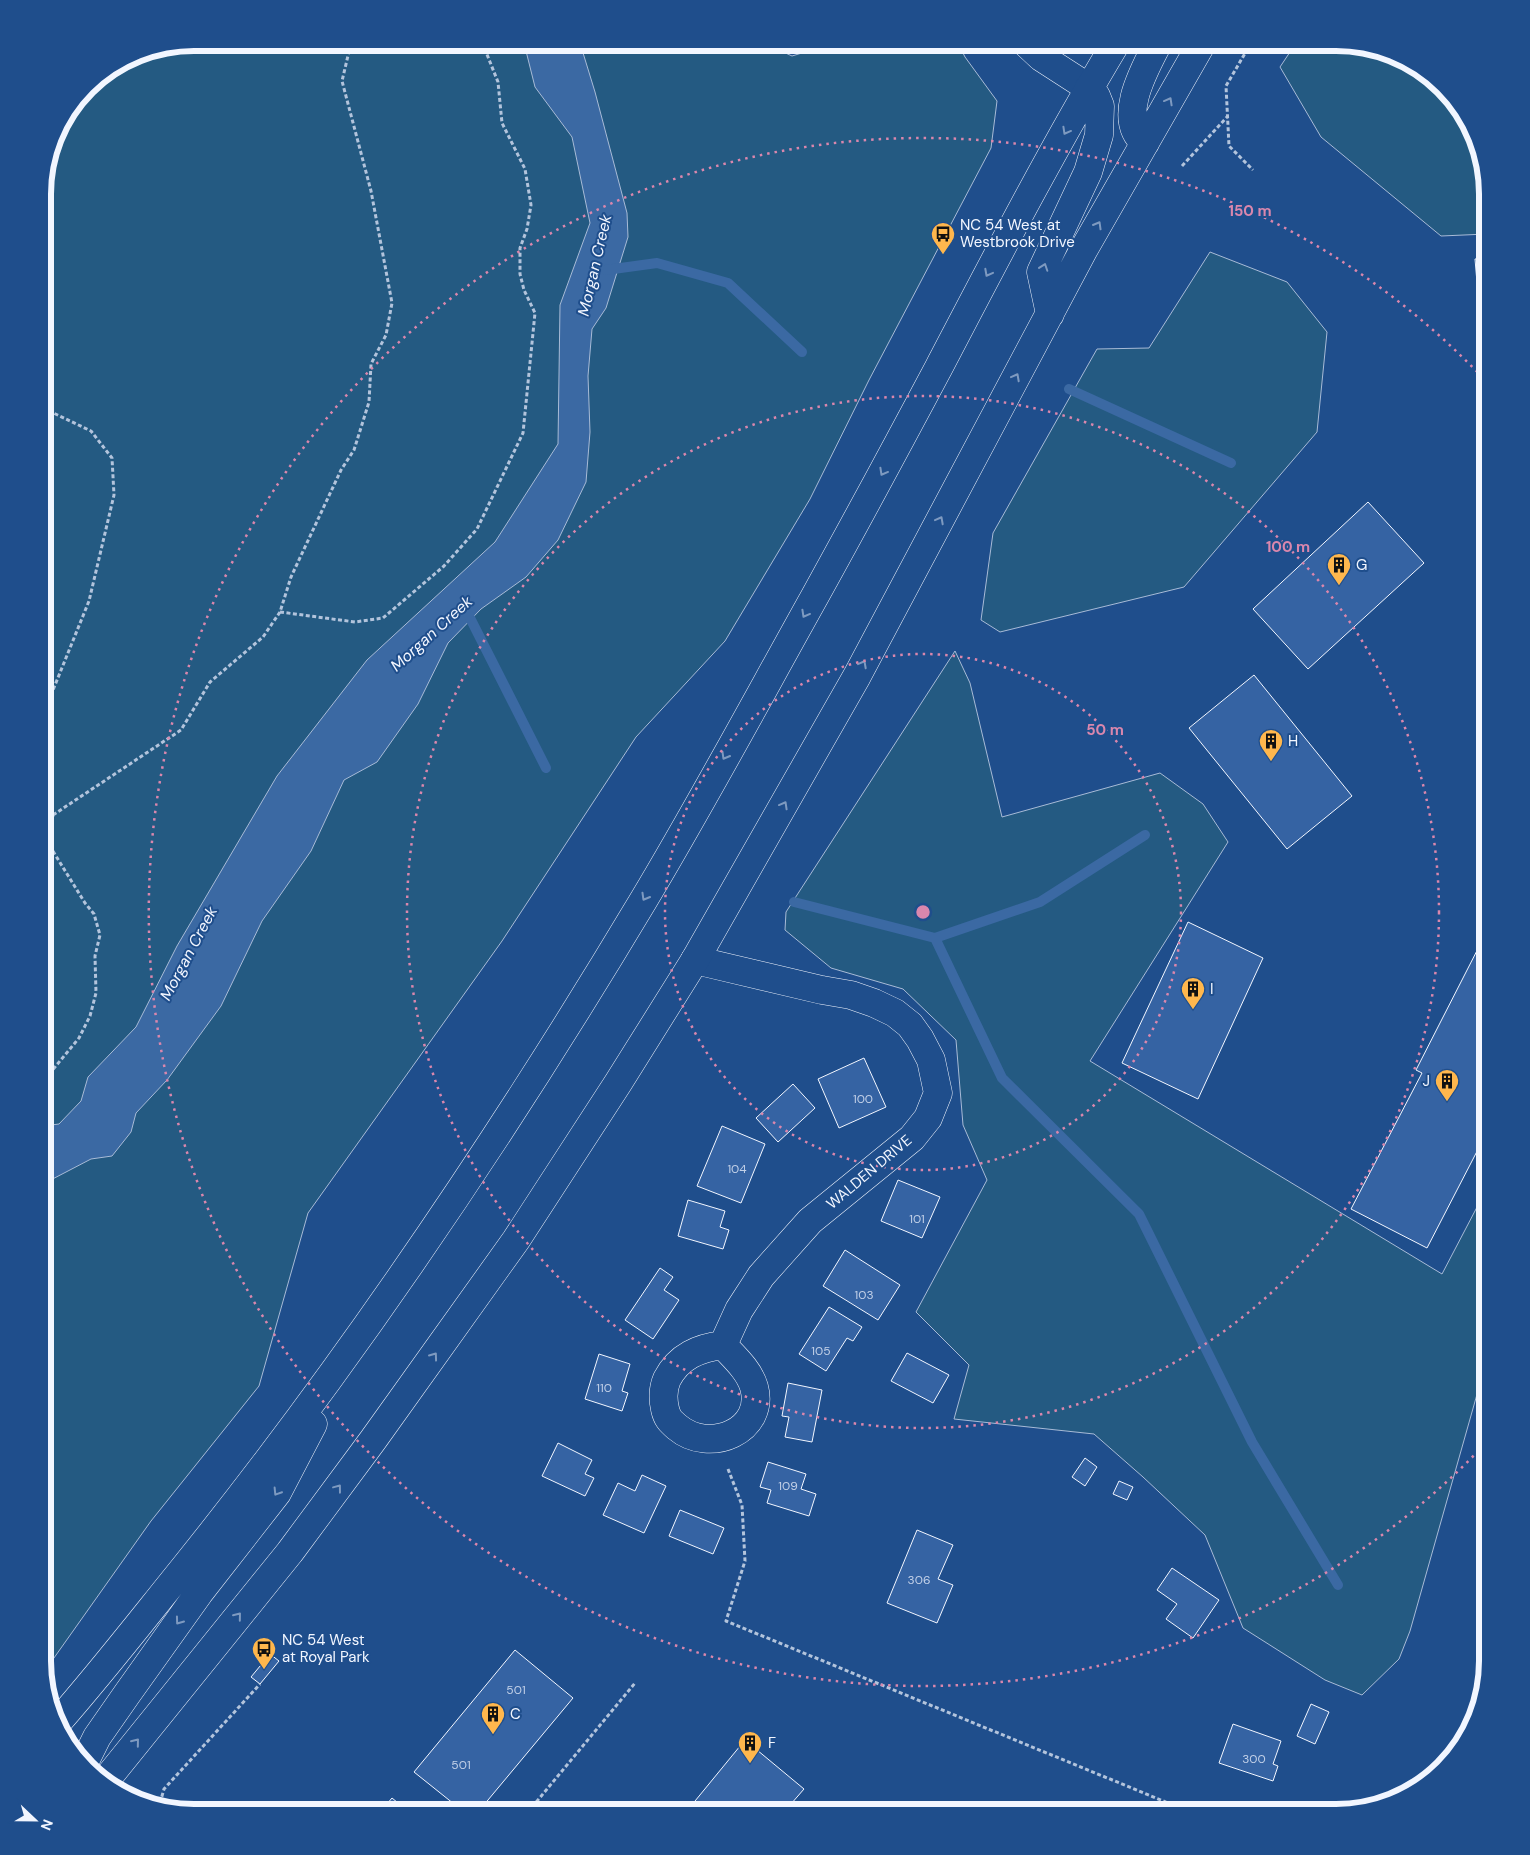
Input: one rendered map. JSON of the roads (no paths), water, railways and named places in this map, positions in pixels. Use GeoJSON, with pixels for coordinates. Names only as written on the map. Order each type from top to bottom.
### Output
{"type":"FeatureCollection","features":[{"type":"Feature","properties":{"kind":"main road"},"geometry":{"type":"LineString","coordinates":[[1036,52],[1089,88],[1096,96],[1100,106],[1099,136],[1088,172],[1041,272],[1050,314]]}},
{"type":"Feature","properties":{"kind":"main road"},"geometry":{"type":"LineString","coordinates":[[62,1717],[134,1631],[286,1438],[449,1206],[512,1109],[644,899],[828,571],[1089,88],[1111,52]]}},
{"type":"Feature","properties":{"kind":"main road"},"geometry":{"type":"LineString","coordinates":[[1145,143],[1135,133],[1132,107],[1137,88],[1154,52]]}},
{"type":"Feature","properties":{"kind":"main road"},"geometry":{"type":"LineString","coordinates":[[110,1776],[290,1552],[374,1440],[516,1240],[618,1083],[695,960],[856,676],[1084,249],[1197,52]]}},
{"type":"Feature","properties":{"kind":"main road","name":"WALDEN DRIVE"},"geometry":{"type":"LineString","coordinates":[[695,960],[851,995],[895,1012],[910,1025],[920,1039],[931,1060],[938,1093],[928,1118],[912,1138],[810,1221],[761,1276],[739,1310],[723,1345]]}},
{"type":"Feature","properties":{"kind":"main road"},"geometry":{"type":"LineString","coordinates":[[88,1756],[97,1737],[127,1694],[200,1593],[277,1493],[356,1340]]}},
{"type":"Feature","properties":{"kind":"main road"},"geometry":{"type":"LineString","coordinates":[[723,1345],[738,1361],[748,1376],[754,1388],[755,1404],[751,1415],[744,1425],[731,1435],[717,1439],[701,1439],[684,1433],[667,1419],[663,1401],[667,1380],[682,1359],[704,1347],[723,1345]]}},
{"type":"Feature","properties":{"kind":"water","name":"Morgan Creek"},"geometry":{"type":"Polygon","coordinates":[[[526,52],[583,52],[627,213],[628,237],[606,308],[592,329],[588,376],[590,432],[586,482],[558,540],[526,577],[481,609],[448,643],[418,704],[377,762],[344,780],[311,851],[262,921],[221,1006],[167,1080],[136,1113],[131,1132],[112,1156],[91,1159],[51,1180],[51,1125],[59,1124],[81,1101],[88,1077],[136,1027],[177,946],[277,776],[367,660],[495,542],[558,444],[560,305],[590,223],[572,137],[535,87],[526,52]]]}},
{"type":"Feature","properties":{"kind":"waterway","name":"Morgan Creek"},"geometry":{"type":"LineString","coordinates":[[606,270],[657,263],[728,283],[802,352]]}},
{"type":"Feature","properties":{"kind":"waterway"},"geometry":{"type":"LineString","coordinates":[[1069,389],[1231,463]]}},
{"type":"Feature","properties":{"kind":"waterway","name":"Morgan Creek"},"geometry":{"type":"LineString","coordinates":[[465,608],[546,768]]}},
{"type":"Feature","properties":{"kind":"waterway"},"geometry":{"type":"LineString","coordinates":[[935,938],[1040,902],[1145,835]]}},
{"type":"Feature","properties":{"kind":"waterway"},"geometry":{"type":"LineString","coordinates":[[794,902],[935,938],[1002,1078],[1139,1214],[1252,1442],[1338,1585]]}},
{"type":"Feature","properties":{"kind":"place","name":"NC 54 West at Westbrook Drive"},"geometry":{"type":"Point","coordinates":[943,255]}},
{"type":"Feature","properties":{"kind":"place","name":"G"},"geometry":{"type":"Point","coordinates":[1339,586]}},
{"type":"Feature","properties":{"kind":"place","name":"H"},"geometry":{"type":"Point","coordinates":[1271,762]}},
{"type":"Feature","properties":{"kind":"place","name":"I"},"geometry":{"type":"Point","coordinates":[1193,1010]}},
{"type":"Feature","properties":{"kind":"place","name":"J"},"geometry":{"type":"Point","coordinates":[1447,1102]}},
{"type":"Feature","properties":{"kind":"place","name":"NC 54 West at Royal Park"},"geometry":{"type":"Point","coordinates":[264,1670]}},
{"type":"Feature","properties":{"kind":"place","name":"C"},"geometry":{"type":"Point","coordinates":[493,1735]}},
{"type":"Feature","properties":{"kind":"place","name":"F"},"geometry":{"type":"Point","coordinates":[750,1764]}}]}
